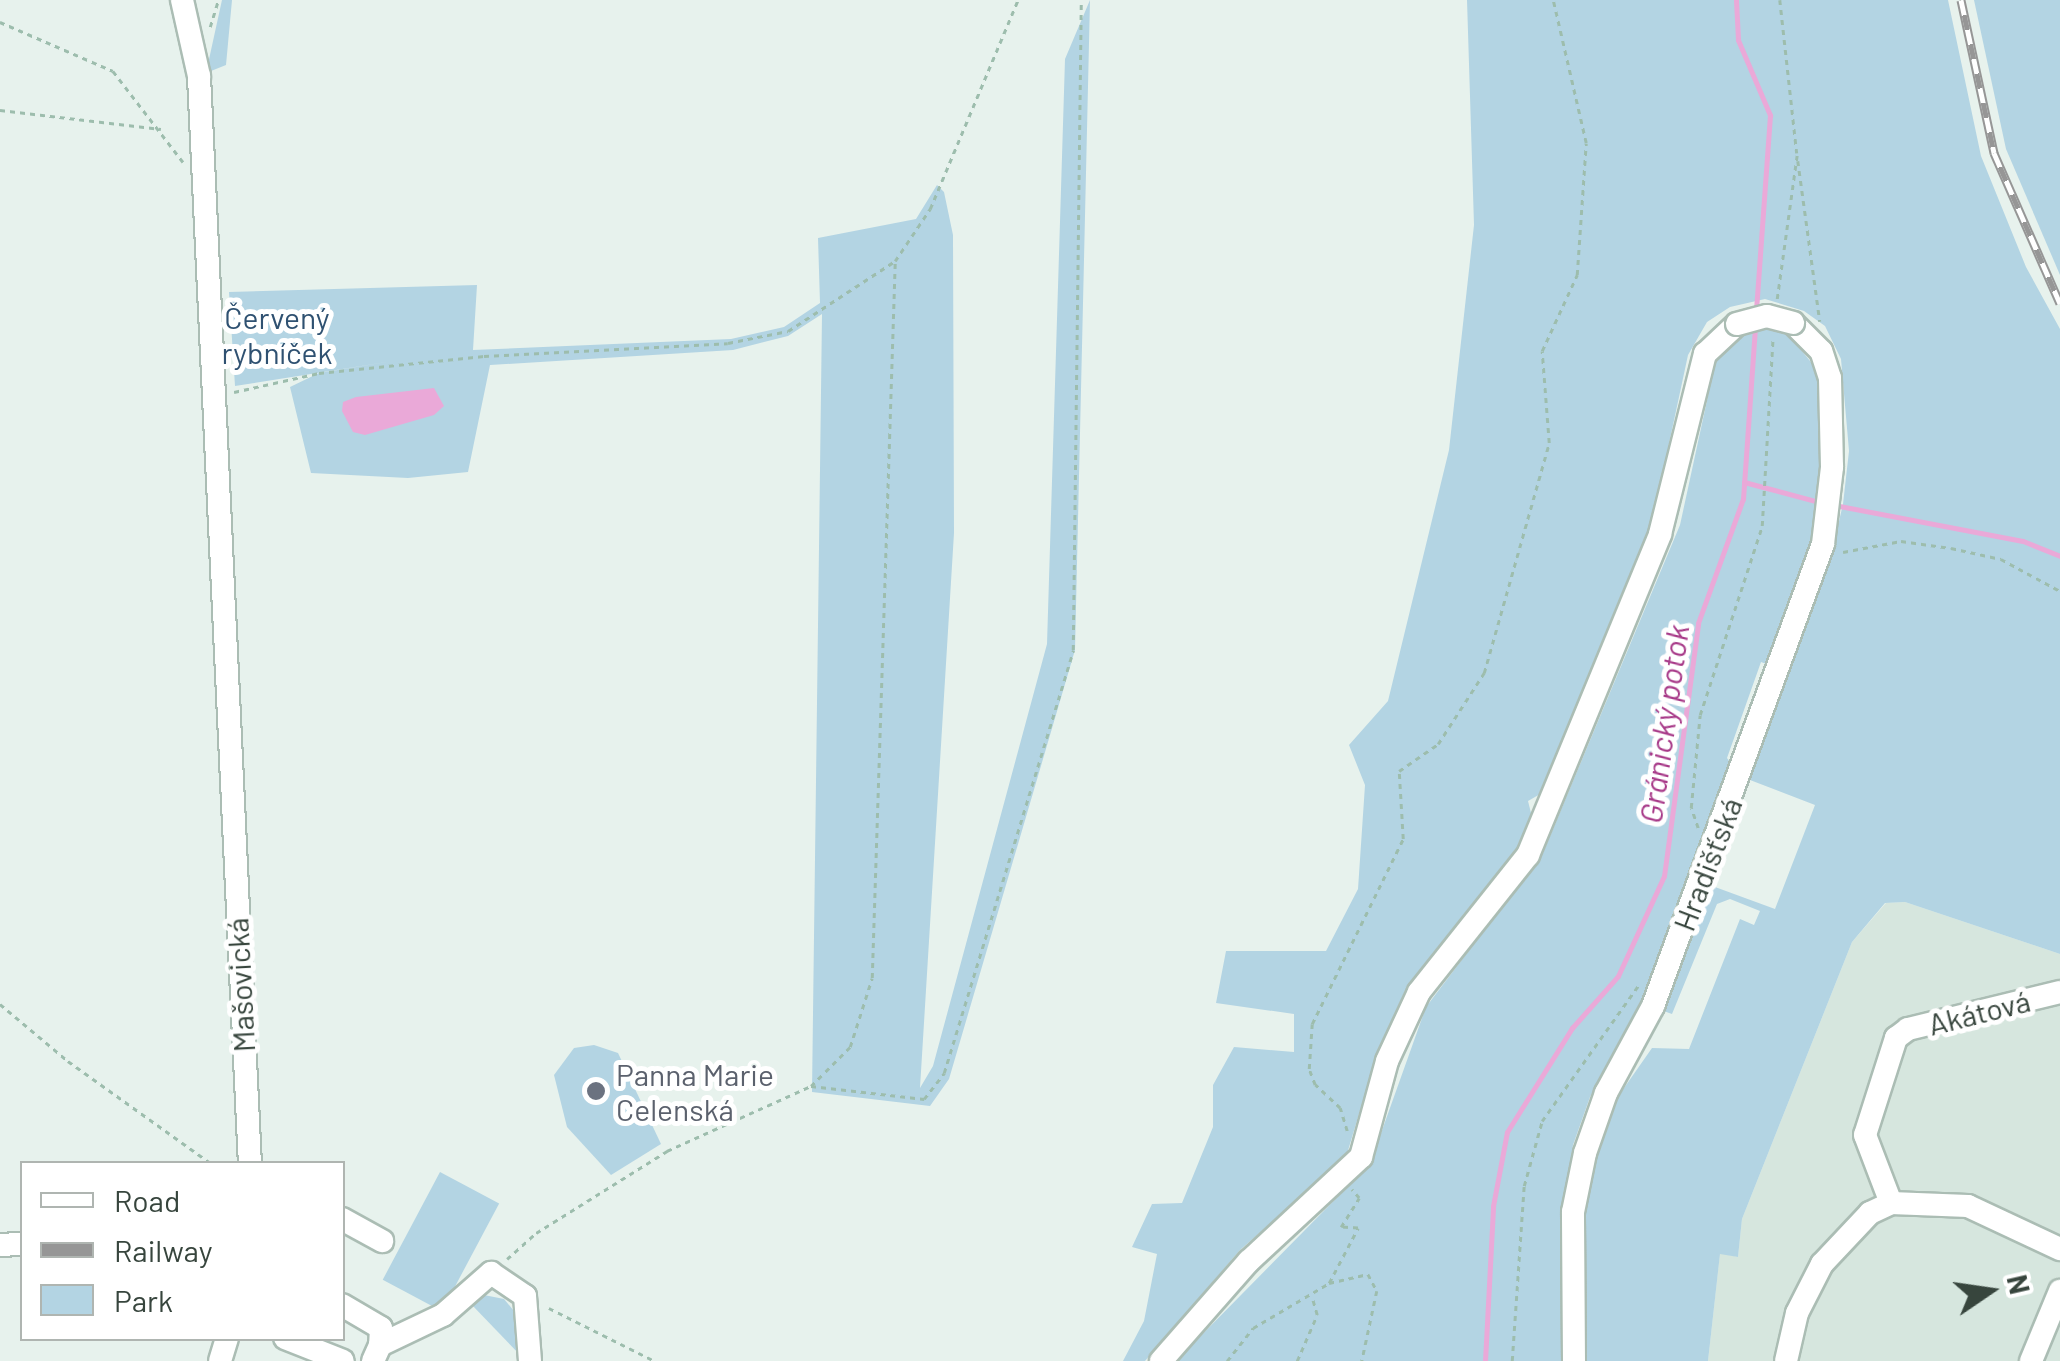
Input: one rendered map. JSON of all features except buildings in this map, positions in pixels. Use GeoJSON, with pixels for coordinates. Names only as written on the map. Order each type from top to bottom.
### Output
{"type":"FeatureCollection","features":[{"type":"Feature","properties":{"kind":"street","name":"Mašovická"},"geometry":{"type":"LineString","coordinates":[[182,0],[199,76],[250,1161]]}},
{"type":"Feature","properties":{"kind":"street"},"geometry":{"type":"LineString","coordinates":[[1160,1361],[1248,1261],[1343,1180],[1371,1135],[1387,1060],[1418,992],[1528,855],[1654,550],[1705,354],[1737,324],[1766,316],[1781,323]]}},
{"type":"Feature","properties":{"kind":"street","name":"Hradišťská"},"geometry":{"type":"LineString","coordinates":[[1574,1361],[1574,1212],[1584,1153],[1606,1093],[1660,988],[1819,557],[1832,468],[1826,363],[1781,323]]}},
{"type":"Feature","properties":{"kind":"street","name":"Akátová"},"geometry":{"type":"LineString","coordinates":[[1892,1203],[1864,1135],[1896,1038],[1908,1029],[2060,992]]}},
{"type":"Feature","properties":{"kind":"street"},"geometry":{"type":"LineString","coordinates":[[1786,1361],[1797,1313],[1822,1264],[1870,1213],[1892,1203],[1968,1206],[2060,1249]]}},
{"type":"Feature","properties":{"kind":"street"},"geometry":{"type":"LineString","coordinates":[[345,1221],[382,1240]]}},
{"type":"Feature","properties":{"kind":"street"},"geometry":{"type":"LineString","coordinates":[[377,1353],[444,1315],[491,1273],[525,1296],[530,1361]]}},
{"type":"Feature","properties":{"kind":"street"},"geometry":{"type":"LineString","coordinates":[[2031,1361],[2060,1292]]}},
{"type":"Feature","properties":{"kind":"street"},"geometry":{"type":"LineString","coordinates":[[346,1314],[382,1328],[377,1353]]}},
{"type":"Feature","properties":{"kind":"street"},"geometry":{"type":"LineString","coordinates":[[297,1341],[339,1352]]}},
{"type":"Feature","properties":{"kind":"path"},"geometry":{"type":"LineString","coordinates":[[210,29],[218,0]]}},
{"type":"Feature","properties":{"kind":"path"},"geometry":{"type":"LineString","coordinates":[[213,396],[319,373],[465,358],[728,343],[788,331],[895,261],[930,209],[1018,0]]}},
{"type":"Feature","properties":{"kind":"path"},"geometry":{"type":"LineString","coordinates":[[811,1086],[924,1099],[944,1073],[1073,650],[1081,0]]}},
{"type":"Feature","properties":{"kind":"path"},"geometry":{"type":"LineString","coordinates":[[1347,1133],[1340,1108],[1315,1086],[1308,1069],[1312,1024],[1404,839],[1399,772],[1438,744],[1484,674],[1550,443],[1542,351],[1578,275],[1586,143],[1553,0]]}},
{"type":"Feature","properties":{"kind":"path"},"geometry":{"type":"LineString","coordinates":[[1780,0],[1821,325]]}},
{"type":"Feature","properties":{"kind":"path"},"geometry":{"type":"LineString","coordinates":[[0,22],[113,70],[162,129],[190,173],[204,181]]}},
{"type":"Feature","properties":{"kind":"path"},"geometry":{"type":"LineString","coordinates":[[0,110],[98,116],[162,129]]}},
{"type":"Feature","properties":{"kind":"path"},"geometry":{"type":"LineString","coordinates":[[1698,829],[1692,808],[1700,715],[1762,526],[1797,155]]}},
{"type":"Feature","properties":{"kind":"path"},"geometry":{"type":"LineString","coordinates":[[491,1273],[536,1233],[667,1151],[811,1086],[850,1048],[872,978],[895,261]]}},
{"type":"Feature","properties":{"kind":"path"},"geometry":{"type":"LineString","coordinates":[[1819,557],[1901,540],[2000,559],[2060,591]]}},
{"type":"Feature","properties":{"kind":"path"},"geometry":{"type":"LineString","coordinates":[[0,1004],[68,1062],[208,1161]]}},
{"type":"Feature","properties":{"kind":"path"},"geometry":{"type":"LineString","coordinates":[[1227,1361],[1253,1328],[1329,1283],[1358,1228],[1341,1227],[1359,1198],[1343,1180]]}},
{"type":"Feature","properties":{"kind":"path"},"geometry":{"type":"LineString","coordinates":[[1329,1283],[1368,1274],[1377,1291],[1362,1361]]}},
{"type":"Feature","properties":{"kind":"path"},"geometry":{"type":"LineString","coordinates":[[525,1296],[655,1361]]}},
{"type":"Feature","properties":{"kind":"path"},"geometry":{"type":"LineString","coordinates":[[1297,1361],[1318,1314],[1311,1297]]}},
{"type":"Feature","properties":{"kind":"shaded area"},"geometry":{"type":"Polygon","coordinates":[[[434,388],[444,406],[434,415],[365,435],[353,432],[342,411],[343,402],[356,397],[434,388]]]}},
{"type":"Feature","properties":{"kind":"shaded area"},"geometry":{"type":"Polygon","coordinates":[[[1905,902],[2060,954],[2060,1361],[1708,1361],[1720,1253],[1738,1257],[1742,1219],[1852,942],[1886,903],[1905,902]]]}},
{"type":"Feature","properties":{"kind":"green space"},"geometry":{"type":"Polygon","coordinates":[[[222,0],[232,0],[226,65],[206,73],[222,0]]]}},
{"type":"Feature","properties":{"kind":"green space","name":"Červený rybníček"},"geometry":{"type":"Polygon","coordinates":[[[1090,0],[1075,650],[949,1079],[930,1106],[812,1092],[822,314],[788,336],[733,350],[490,365],[468,472],[408,478],[311,473],[290,387],[319,373],[393,361],[235,386],[229,292],[477,285],[473,350],[731,339],[784,327],[820,303],[818,238],[916,219],[937,185],[944,192],[953,235],[954,533],[920,1088],[933,1066],[1047,644],[1065,59],[1090,0]]]}},
{"type":"Feature","properties":{"kind":"green space"},"geometry":{"type":"Polygon","coordinates":[[[1467,0],[1948,0],[1981,156],[2026,267],[2060,329],[2060,954],[1905,902],[1885,903],[1852,942],[1742,1219],[1738,1257],[1720,1254],[1708,1361],[1585,1361],[1582,1233],[1596,1156],[1617,1098],[1652,1048],[1689,1049],[1740,919],[1754,925],[1760,911],[1730,899],[1717,904],[1672,1014],[1658,1009],[1703,897],[1715,887],[1775,909],[1815,805],[1750,780],[1830,560],[1843,504],[1849,451],[1841,359],[1825,326],[1804,311],[1765,299],[1730,307],[1707,322],[1688,355],[1652,523],[1542,793],[1528,801],[1532,817],[1519,845],[1405,991],[1379,1048],[1346,1157],[1240,1250],[1145,1361],[1123,1361],[1144,1321],[1157,1254],[1132,1247],[1152,1204],[1182,1203],[1213,1127],[1213,1085],[1234,1047],[1294,1052],[1294,1014],[1216,1003],[1226,951],[1326,951],[1358,889],[1365,785],[1349,745],[1388,701],[1449,450],[1474,225],[1467,0]]]}},
{"type":"Feature","properties":{"kind":"green space"},"geometry":{"type":"Polygon","coordinates":[[[1974,0],[2060,0],[2060,275],[2006,149],[1974,0]]]}},
{"type":"Feature","properties":{"kind":"green space"},"geometry":{"type":"Polygon","coordinates":[[[1766,329],[1788,334],[1815,367],[1823,392],[1820,500],[1808,554],[1769,665],[1761,662],[1727,758],[1732,765],[1652,980],[1590,1097],[1573,1145],[1562,1212],[1563,1361],[1176,1361],[1370,1164],[1426,1007],[1543,853],[1680,525],[1716,359],[1741,335],[1766,329]]]}},
{"type":"Feature","properties":{"kind":"green space"},"geometry":{"type":"Polygon","coordinates":[[[594,1045],[618,1053],[661,1144],[611,1175],[567,1127],[554,1075],[574,1048],[594,1045]]]}},
{"type":"Feature","properties":{"kind":"green space"},"geometry":{"type":"Polygon","coordinates":[[[440,1172],[499,1203],[442,1311],[383,1280],[440,1172]]]}},
{"type":"Feature","properties":{"kind":"green space"},"geometry":{"type":"Polygon","coordinates":[[[484,1295],[504,1299],[519,1317],[522,1357],[471,1304],[484,1295]]]}},
{"type":"Feature","properties":{"kind":"waterway","name":"Gránický potok"},"geometry":{"type":"LineString","coordinates":[[1736,0],[1738,40],[1770,115],[1756,310]]}},
{"type":"Feature","properties":{"kind":"waterway","name":"Gránický potok"},"geometry":{"type":"LineString","coordinates":[[1485,1361],[1493,1206],[1507,1132],[1572,1028],[1618,976],[1664,876],[1698,623],[1743,499],[1755,326]]}},
{"type":"Feature","properties":{"kind":"waterway"},"geometry":{"type":"LineString","coordinates":[[1744,482],[1819,502]]}},
{"type":"Feature","properties":{"kind":"waterway"},"geometry":{"type":"LineString","coordinates":[[1834,505],[2023,541],[2060,556]]}},
{"type":"Feature","properties":{"kind":"railway"},"geometry":{"type":"LineString","coordinates":[[1961,0],[1994,153],[2060,303]]}},
{"type":"Feature","properties":{"kind":"place","name":"Panna Marie Celenská"},"geometry":{"type":"Point","coordinates":[596,1091]}}]}
